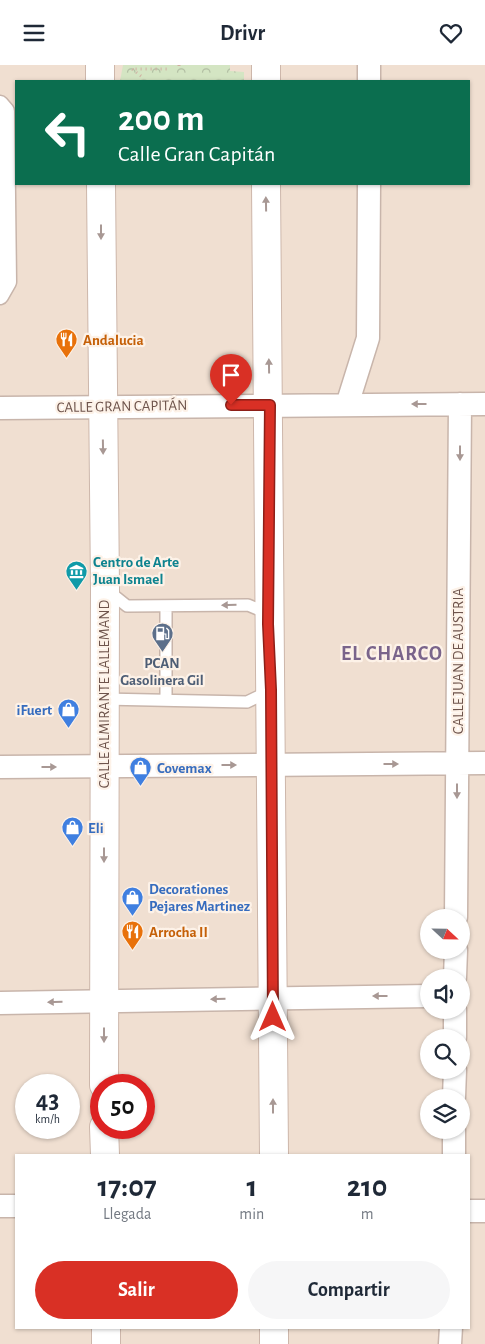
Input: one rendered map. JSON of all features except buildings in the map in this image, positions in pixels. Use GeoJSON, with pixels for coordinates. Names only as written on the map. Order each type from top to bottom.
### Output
{"type":"FeatureCollection","features":[{"type":"Feature","properties":{"kind":"main road"},"geometry":{"type":"LineString","coordinates":[[100,65],[100,80]]}},
{"type":"Feature","properties":{"kind":"main road"},"geometry":{"type":"LineString","coordinates":[[266,65],[266,80]]}},
{"type":"Feature","properties":{"kind":"main road","name":"CALLE ALMIRANTE LALLEMAND"},"geometry":{"type":"LineString","coordinates":[[101,185],[105,589],[103,699],[104,1074]]}},
{"type":"Feature","properties":{"kind":"main road"},"geometry":{"type":"LineString","coordinates":[[266,185],[270,405],[268,624],[271,690],[274,1154]]}},
{"type":"Feature","properties":{"kind":"main road"},"geometry":{"type":"LineString","coordinates":[[104,1139],[104,1154]]}},
{"type":"Feature","properties":{"kind":"main road"},"geometry":{"type":"LineString","coordinates":[[106,1329],[106,1344]]}},
{"type":"Feature","properties":{"kind":"main road"},"geometry":{"type":"LineString","coordinates":[[274,1329],[274,1344]]}},
{"type":"Feature","properties":{"kind":"street"},"geometry":{"type":"LineString","coordinates":[[369,65],[369,80]]}},
{"type":"Feature","properties":{"kind":"street"},"geometry":{"type":"LineString","coordinates":[[0,104],[6,111],[8,282],[0,296]]}},
{"type":"Feature","properties":{"kind":"street"},"geometry":{"type":"LineString","coordinates":[[347,405],[368,337],[369,185]]}},
{"type":"Feature","properties":{"kind":"street","name":"CALLE JUAN DE AUSTRIA"},"geometry":{"type":"LineString","coordinates":[[456,909],[460,404]]}},
{"type":"Feature","properties":{"kind":"street","name":"CALLE GRAN CAPITÁN"},"geometry":{"type":"LineString","coordinates":[[0,408],[485,404]]}},
{"type":"Feature","properties":{"kind":"street"},"geometry":{"type":"LineString","coordinates":[[0,767],[485,763]]}},
{"type":"Feature","properties":{"kind":"street"},"geometry":{"type":"LineString","coordinates":[[0,1003],[420,996]]}},
{"type":"Feature","properties":{"kind":"street"},"geometry":{"type":"LineString","coordinates":[[454,1139],[454,1154]]}},
{"type":"Feature","properties":{"kind":"street"},"geometry":{"type":"LineString","coordinates":[[0,1206],[15,1206]]}},
{"type":"Feature","properties":{"kind":"street"},"geometry":{"type":"LineString","coordinates":[[470,1211],[485,1211]]}},
{"type":"Feature","properties":{"kind":"street"},"geometry":{"type":"LineString","coordinates":[[450,1344],[451,1329]]}},
{"type":"Feature","properties":{"kind":"lane"},"geometry":{"type":"LineString","coordinates":[[105,589],[127,606],[248,605],[260,610],[268,624]]}},
{"type":"Feature","properties":{"kind":"lane"},"geometry":{"type":"LineString","coordinates":[[166,606],[166,700]]}},
{"type":"Feature","properties":{"kind":"lane"},"geometry":{"type":"LineString","coordinates":[[103,699],[247,702],[271,690]]}},
{"type":"Feature","properties":{"kind":"path"},"geometry":{"type":"LineString","coordinates":[[125,65],[141,76]]}},
{"type":"Feature","properties":{"kind":"path"},"geometry":{"type":"LineString","coordinates":[[132,69],[168,69]]}},
{"type":"Feature","properties":{"kind":"shaded area"},"geometry":{"type":"Polygon","coordinates":[[[0,65],[485,65],[485,1344],[0,1344],[0,65]]]}},
{"type":"Feature","properties":{"kind":"green space"},"geometry":{"type":"Polygon","coordinates":[[[123,65],[230,65],[230,71],[244,72],[244,80],[120,80],[123,65]]]}},
{"type":"Feature","properties":{"kind":"place","name":"Andalucia"},"geometry":{"type":"Point","coordinates":[67,359]}},
{"type":"Feature","properties":{"kind":"place","name":"Centro de Arte Juan Ismael"},"geometry":{"type":"Point","coordinates":[77,590]}},
{"type":"Feature","properties":{"kind":"place","name":"PCAN Gasolinera Gil"},"geometry":{"type":"Point","coordinates":[162,653]}},
{"type":"Feature","properties":{"kind":"place","name":"iFuert"},"geometry":{"type":"Point","coordinates":[68,729]}},
{"type":"Feature","properties":{"kind":"place","name":"Covemax"},"geometry":{"type":"Point","coordinates":[141,787]}},
{"type":"Feature","properties":{"kind":"place","name":"Eli"},"geometry":{"type":"Point","coordinates":[72,847]}},
{"type":"Feature","properties":{"kind":"place","name":"Decorationes Pejares Martinez"},"geometry":{"type":"Point","coordinates":[133,917]}},
{"type":"Feature","properties":{"kind":"place","name":"Arrocha II"},"geometry":{"type":"Point","coordinates":[133,951]}},
{"type":"Feature","properties":{"kind":"district","name":"EL CHARCO"},"geometry":{"type":"Point","coordinates":[392,653]}},
{"type":"Feature","properties":{"kind":"route"},"geometry":{"type":"LineString","coordinates":[[231,405],[270,405],[268,624],[271,690],[273,1017]]}}]}
